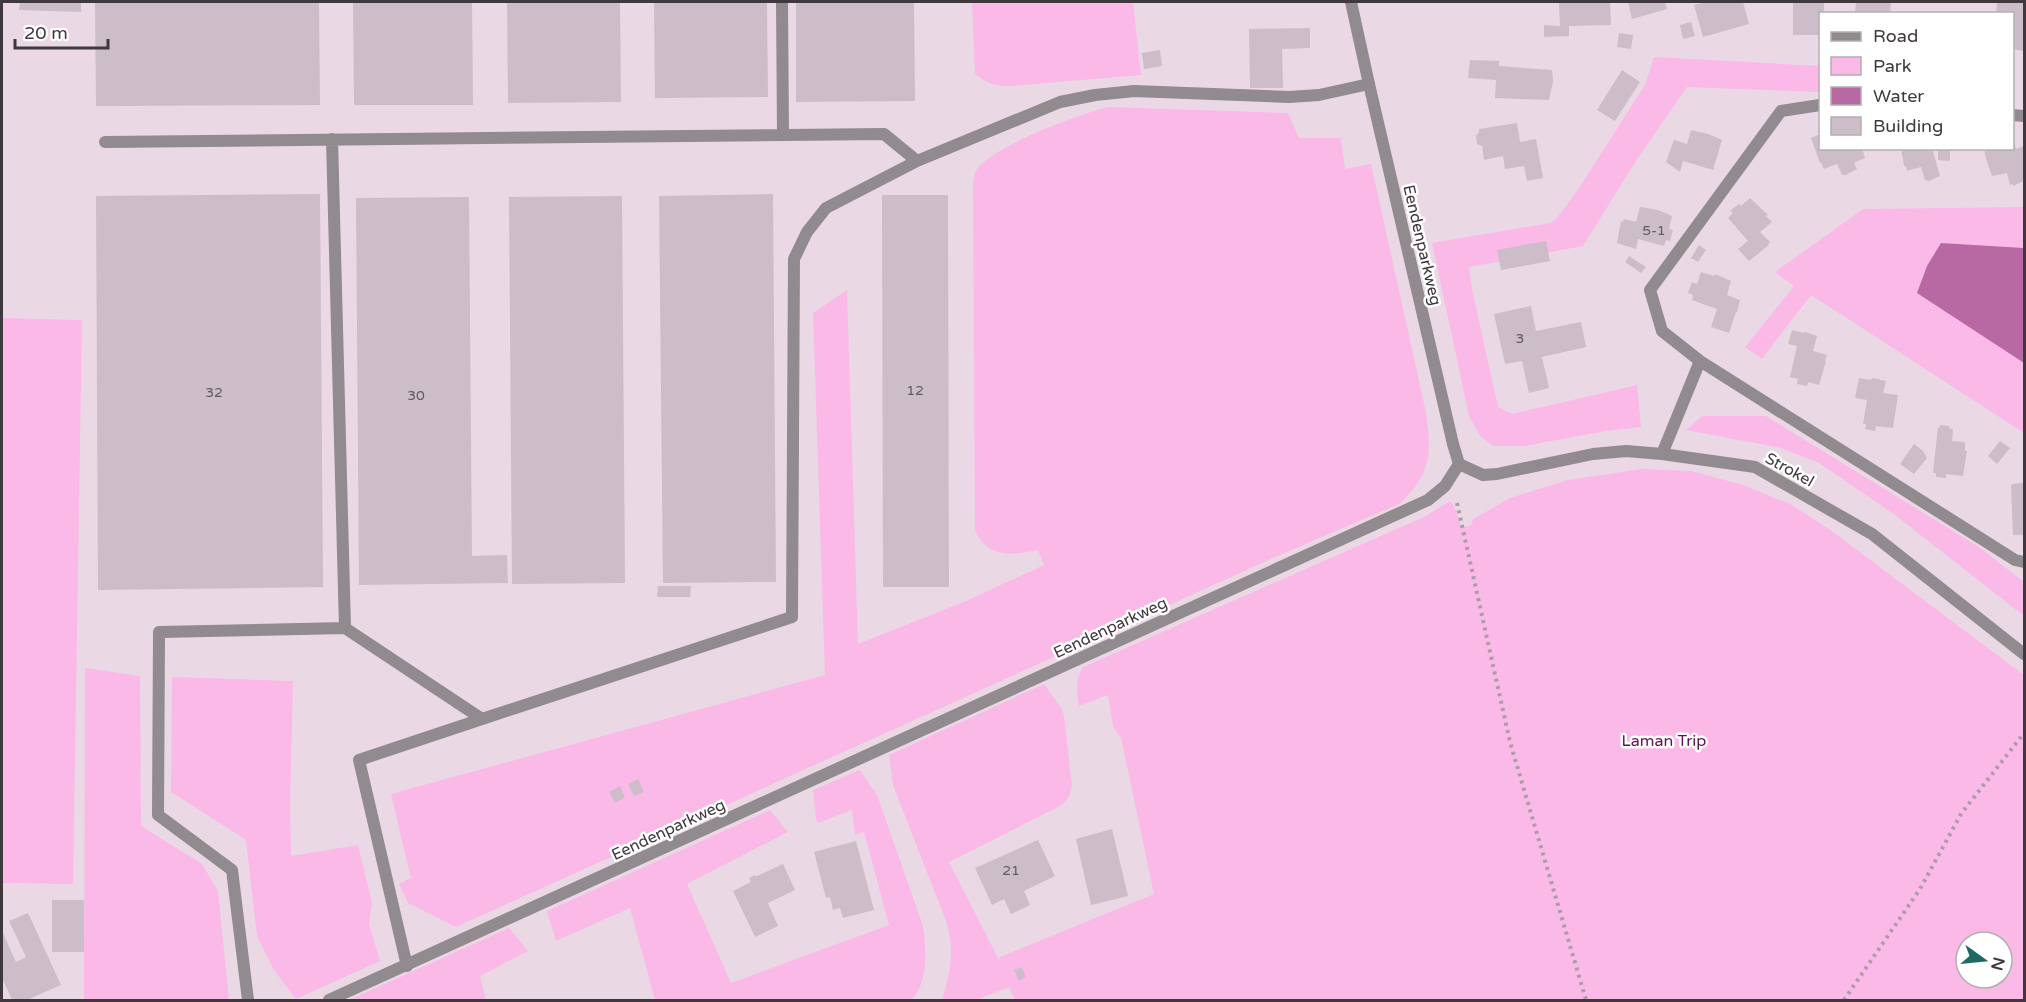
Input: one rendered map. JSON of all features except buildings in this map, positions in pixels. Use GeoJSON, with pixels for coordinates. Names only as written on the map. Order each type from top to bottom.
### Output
{"type":"FeatureCollection","features":[{"type":"Feature","properties":{"kind":"street"},"geometry":{"type":"LineString","coordinates":[[782,2],[783,135]]}},
{"type":"Feature","properties":{"kind":"street","name":"Eendenparkweg"},"geometry":{"type":"LineString","coordinates":[[329,1000],[1428,500],[1445,486],[1459,464],[1369,84],[1352,2]]}},
{"type":"Feature","properties":{"kind":"street"},"geometry":{"type":"LineString","coordinates":[[407,966],[359,760],[792,617],[794,259],[807,232],[826,208],[917,161],[1060,102],[1095,94],[1134,92],[1289,97],[1319,95],[1369,84]]}},
{"type":"Feature","properties":{"kind":"street"},"geometry":{"type":"LineString","coordinates":[[1819,105],[1781,111],[1650,290],[1662,331],[1700,361],[2015,560],[2025,562]]}},
{"type":"Feature","properties":{"kind":"street"},"geometry":{"type":"LineString","coordinates":[[105,142],[884,134],[917,161]]}},
{"type":"Feature","properties":{"kind":"street"},"geometry":{"type":"LineString","coordinates":[[332,139],[345,628]]}},
{"type":"Feature","properties":{"kind":"street"},"geometry":{"type":"LineString","coordinates":[[1662,454],[1700,361]]}},
{"type":"Feature","properties":{"kind":"street","name":"Strokel"},"geometry":{"type":"LineString","coordinates":[[1459,464],[1483,475],[1497,474],[1593,454],[1626,451],[1755,467],[1872,534],[2025,654]]}},
{"type":"Feature","properties":{"kind":"street"},"geometry":{"type":"LineString","coordinates":[[248,1000],[232,870],[158,815],[159,632],[345,628],[482,719]]}},
{"type":"Feature","properties":{"kind":"path"},"geometry":{"type":"LineString","coordinates":[[1459,464],[1457,503],[1510,742],[1586,1000]]}},
{"type":"Feature","properties":{"kind":"path"},"geometry":{"type":"LineString","coordinates":[[1844,1000],[1920,889],[1961,814],[2025,733]]}},
{"type":"Feature","properties":{"kind":"green space"},"geometry":{"type":"Polygon","coordinates":[[[972,2],[1133,2],[1141,75],[1010,86],[987,82],[975,74],[972,2]]]}},
{"type":"Feature","properties":{"kind":"green space"},"geometry":{"type":"Polygon","coordinates":[[[1654,57],[1819,66],[1819,92],[1687,87],[1636,161],[1583,246],[1469,267],[1498,407],[1512,414],[1637,385],[1641,427],[1524,446],[1493,446],[1480,436],[1469,416],[1432,243],[1550,223],[1557,218],[1645,85],[1654,57]]]}},
{"type":"Feature","properties":{"kind":"green space"},"geometry":{"type":"Polygon","coordinates":[[[1108,107],[1288,113],[1299,138],[1341,138],[1345,169],[1371,164],[1425,408],[1429,437],[1424,471],[1410,493],[1399,504],[1273,558],[456,927],[408,903],[399,884],[411,878],[391,794],[825,675],[813,313],[847,290],[858,644],[966,601],[1044,565],[1038,550],[1001,553],[986,546],[975,530],[973,183],[975,173],[982,163],[996,153],[1035,133],[1108,107]]]}},
{"type":"Feature","properties":{"kind":"green space"},"geometry":{"type":"Polygon","coordinates":[[[2024,207],[2024,248],[1941,243],[1918,293],[2024,363],[2024,433],[1811,295],[1762,359],[1745,347],[1794,286],[1775,272],[1863,209],[2024,207]]]}},
{"type":"Feature","properties":{"kind":"green space"},"geometry":{"type":"Polygon","coordinates":[[[2,318],[82,320],[73,884],[2,883],[2,318]]]}},
{"type":"Feature","properties":{"kind":"green space"},"geometry":{"type":"Polygon","coordinates":[[[1702,416],[1766,416],[1979,547],[2024,582],[2024,616],[1895,515],[1819,463],[1781,448],[1686,430],[1702,416]]]}},
{"type":"Feature","properties":{"kind":"green space","name":"Laman Trip"},"geometry":{"type":"Polygon","coordinates":[[[1642,469],[1691,471],[1743,485],[1790,504],[1829,529],[2024,675],[2024,1000],[1015,1000],[1009,987],[977,1000],[942,1000],[951,961],[949,933],[893,785],[889,755],[1044,684],[1062,709],[1064,716],[1072,786],[1069,797],[1062,805],[949,862],[998,958],[1154,894],[1121,738],[1113,727],[1108,695],[1079,706],[1077,686],[1083,667],[1426,516],[1450,501],[1462,528],[1473,524],[1472,520],[1510,498],[1568,480],[1642,469]]]}},
{"type":"Feature","properties":{"kind":"green space"},"geometry":{"type":"Polygon","coordinates":[[[85,668],[140,676],[141,826],[202,864],[218,891],[229,1000],[84,1000],[85,668]]]}},
{"type":"Feature","properties":{"kind":"green space"},"geometry":{"type":"Polygon","coordinates":[[[172,677],[293,681],[291,856],[358,845],[372,903],[369,924],[380,961],[296,999],[274,970],[257,936],[246,840],[171,792],[172,677]]]}},
{"type":"Feature","properties":{"kind":"green space"},"geometry":{"type":"Polygon","coordinates":[[[860,770],[877,795],[923,926],[925,966],[920,986],[910,1000],[655,1000],[630,908],[556,941],[547,911],[770,810],[788,832],[687,884],[731,983],[889,925],[864,832],[855,835],[852,810],[818,823],[816,819],[813,790],[860,770]]]}},
{"type":"Feature","properties":{"kind":"green space"},"geometry":{"type":"Polygon","coordinates":[[[509,928],[528,951],[480,976],[486,1000],[349,1000],[509,928]]]}},
{"type":"Feature","properties":{"kind":"water"},"geometry":{"type":"Polygon","coordinates":[[[1941,243],[2024,248],[2024,363],[1917,293],[1927,266],[1941,243]]]}}]}
